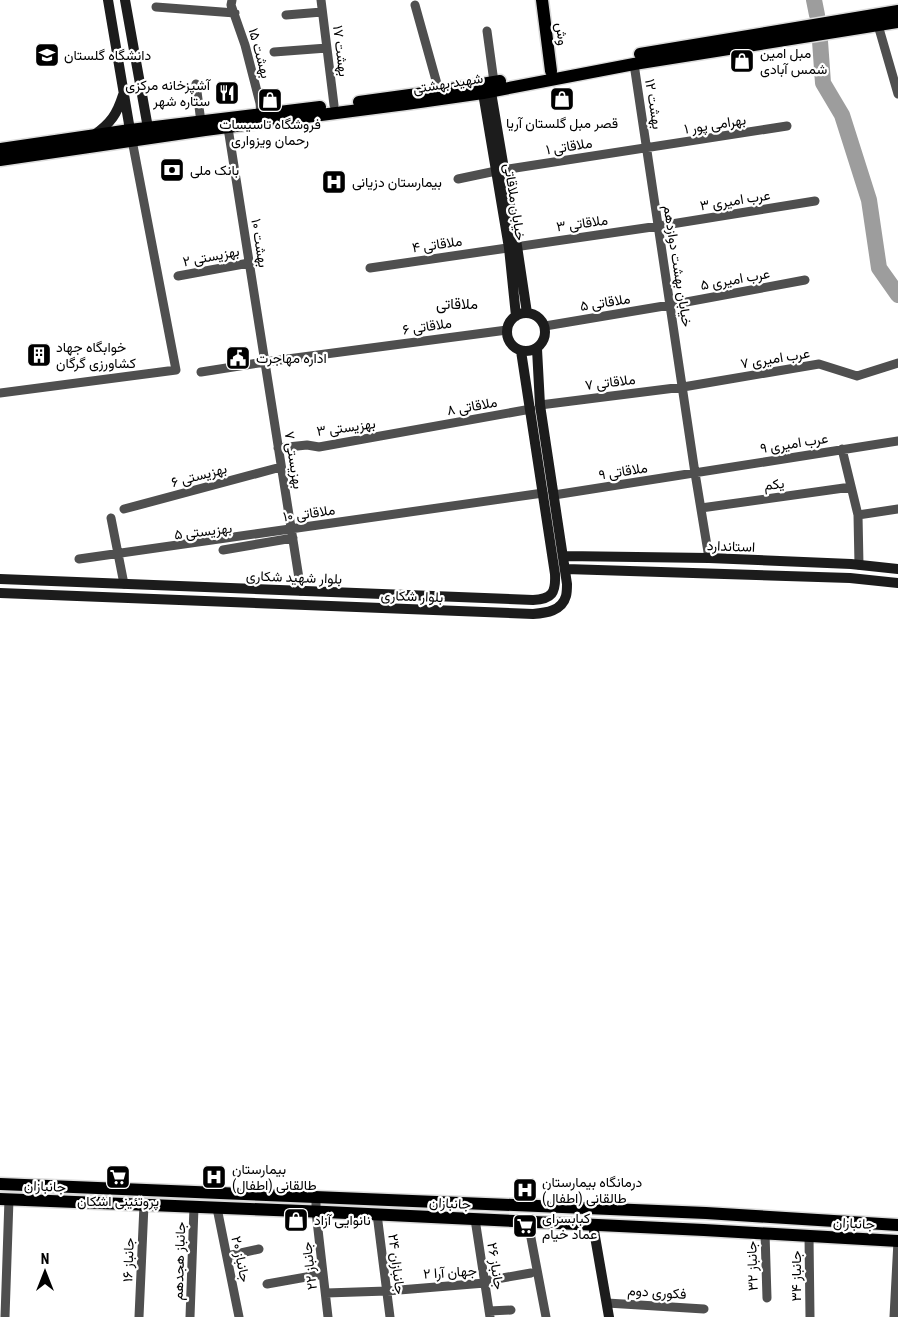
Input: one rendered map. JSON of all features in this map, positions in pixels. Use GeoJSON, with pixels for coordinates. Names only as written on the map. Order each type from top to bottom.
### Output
{"type":"FeatureCollection","features":[{"type":"Feature","properties":{"kind":"main road"},"geometry":{"type":"LineString","coordinates":[[108,0],[131,135]]}},
{"type":"Feature","properties":{"kind":"main road"},"geometry":{"type":"LineString","coordinates":[[125,0],[149,133]]}},
{"type":"Feature","properties":{"kind":"main road","name":"وش"},"geometry":{"type":"LineString","coordinates":[[539,1],[551,71]]}},
{"type":"Feature","properties":{"kind":"main road","name":"شهید بهشتی"},"geometry":{"type":"LineString","coordinates":[[149,133],[201,122],[439,91],[488,87],[551,71],[898,11]]}},
{"type":"Feature","properties":{"kind":"main road","name":"شهید بهشتی"},"geometry":{"type":"LineString","coordinates":[[0,160],[131,135],[228,128],[898,22]]}},
{"type":"Feature","properties":{"kind":"main road","name":"خیابان ملاقاتی"},"geometry":{"type":"LineString","coordinates":[[488,87],[513,247],[527,313]]}},
{"type":"Feature","properties":{"kind":"main road"},"geometry":{"type":"LineString","coordinates":[[93,136],[111,121],[119,107],[124,92]]}},
{"type":"Feature","properties":{"kind":"main road","name":"شهید بهشتی"},"geometry":{"type":"LineString","coordinates":[[0,149],[93,136],[131,135]]}},
{"type":"Feature","properties":{"kind":"main road","name":"خیابان ملاقاتی"},"geometry":{"type":"LineString","coordinates":[[513,247],[516,316]]}},
{"type":"Feature","properties":{"kind":"main road"},"geometry":{"type":"LineString","coordinates":[[527,313],[537,316],[545,326],[545,337],[537,348],[521,351],[510,343],[507,330],[510,321],[516,316],[527,313]]}},
{"type":"Feature","properties":{"kind":"main road","name":"بلوار شکاری"},"geometry":{"type":"LineString","coordinates":[[537,348],[535,407],[543,493],[553,562]]}},
{"type":"Feature","properties":{"kind":"main road","name":"بلوار شکاری"},"geometry":{"type":"LineString","coordinates":[[0,593],[533,614],[547,613],[560,607],[566,597],[566,569],[554,495],[521,351]]}},
{"type":"Feature","properties":{"kind":"main road","name":"استاندارد"},"geometry":{"type":"LineString","coordinates":[[564,556],[709,558],[860,565],[898,569]]}},
{"type":"Feature","properties":{"kind":"main road"},"geometry":{"type":"LineString","coordinates":[[584,556],[584,570]]}},
{"type":"Feature","properties":{"kind":"main road","name":"بلوار شهید شکاری"},"geometry":{"type":"LineString","coordinates":[[0,579],[544,600],[550,596],[556,585],[553,562]]}},
{"type":"Feature","properties":{"kind":"main road","name":"استاندارد"},"geometry":{"type":"LineString","coordinates":[[566,569],[850,578],[898,583]]}},
{"type":"Feature","properties":{"kind":"main road"},"geometry":{"type":"LineString","coordinates":[[141,599],[142,585]]}},
{"type":"Feature","properties":{"kind":"main road","name":"جانبازان"},"geometry":{"type":"LineString","coordinates":[[0,1184],[688,1212],[898,1225]]}},
{"type":"Feature","properties":{"kind":"main road"},"geometry":{"type":"LineString","coordinates":[[68,1186],[68,1202]]}},
{"type":"Feature","properties":{"kind":"main road","name":"جانبازان"},"geometry":{"type":"LineString","coordinates":[[4,1199],[377,1214],[898,1241]]}},
{"type":"Feature","properties":{"kind":"main road"},"geometry":{"type":"LineString","coordinates":[[688,1212],[688,1229]]}},
{"type":"Feature","properties":{"kind":"main road"},"geometry":{"type":"LineString","coordinates":[[593,1225],[609,1317]]}},
{"type":"Feature","properties":{"kind":"street","name":"بهشت ۱۵"},"geometry":{"type":"LineString","coordinates":[[232,0],[231,5],[245,45],[260,103],[261,114]]}},
{"type":"Feature","properties":{"kind":"street","name":"بهشت ۱۷"},"geometry":{"type":"LineString","coordinates":[[321,0],[334,105]]}},
{"type":"Feature","properties":{"kind":"street"},"geometry":{"type":"LineString","coordinates":[[415,5],[439,91]]}},
{"type":"Feature","properties":{"kind":"street"},"geometry":{"type":"LineString","coordinates":[[156,7],[235,13]]}},
{"type":"Feature","properties":{"kind":"street"},"geometry":{"type":"LineString","coordinates":[[286,15],[322,12]]}},
{"type":"Feature","properties":{"kind":"street"},"geometry":{"type":"LineString","coordinates":[[878,25],[898,94]]}},
{"type":"Feature","properties":{"kind":"street"},"geometry":{"type":"LineString","coordinates":[[487,31],[488,87]]}},
{"type":"Feature","properties":{"kind":"street"},"geometry":{"type":"LineString","coordinates":[[274,52],[327,48]]}},
{"type":"Feature","properties":{"kind":"street","name":"۱۲ بهشت"},"geometry":{"type":"LineString","coordinates":[[634,64],[647,148]]}},
{"type":"Feature","properties":{"kind":"street"},"geometry":{"type":"LineString","coordinates":[[196,84],[201,122]]}},
{"type":"Feature","properties":{"kind":"street","name":"۱ بهرامی پور"},"geometry":{"type":"LineString","coordinates":[[647,148],[786,126]]}},
{"type":"Feature","properties":{"kind":"street","name":"بهشت ۱۰"},"geometry":{"type":"LineString","coordinates":[[228,128],[265,362]]}},
{"type":"Feature","properties":{"kind":"street"},"geometry":{"type":"LineString","coordinates":[[0,393],[176,370],[131,135]]}},
{"type":"Feature","properties":{"kind":"street","name":"ملاقاتی ۱"},"geometry":{"type":"LineString","coordinates":[[458,179],[500,170],[647,148]]}},
{"type":"Feature","properties":{"kind":"street","name":"خیابان بهشت دوازدهم"},"geometry":{"type":"LineString","coordinates":[[647,148],[709,558]]}},
{"type":"Feature","properties":{"kind":"street","name":"۳ عرب امیری"},"geometry":{"type":"LineString","coordinates":[[659,226],[815,201]]}},
{"type":"Feature","properties":{"kind":"street","name":"ملاقاتی ۳"},"geometry":{"type":"LineString","coordinates":[[513,247],[659,226]]}},
{"type":"Feature","properties":{"kind":"street","name":"ملاقاتی ۴"},"geometry":{"type":"LineString","coordinates":[[370,268],[513,247]]}},
{"type":"Feature","properties":{"kind":"street","name":"۲ بهزیستی"},"geometry":{"type":"LineString","coordinates":[[178,276],[249,263]]}},
{"type":"Feature","properties":{"kind":"street","name":"۵ عرب امیری"},"geometry":{"type":"LineString","coordinates":[[670,305],[805,280]]}},
{"type":"Feature","properties":{"kind":"street","name":"ملاقاتی ۵"},"geometry":{"type":"LineString","coordinates":[[545,326],[670,305]]}},
{"type":"Feature","properties":{"kind":"street","name":"۶ ملاقاتی"},"geometry":{"type":"LineString","coordinates":[[201,372],[507,330]]}},
{"type":"Feature","properties":{"kind":"street","name":"۷ بهزیستی"},"geometry":{"type":"LineString","coordinates":[[265,362],[301,591]]}},
{"type":"Feature","properties":{"kind":"street","name":"۷ عرب امیری"},"geometry":{"type":"LineString","coordinates":[[683,387],[819,364],[843,370],[857,376],[898,362]]}},
{"type":"Feature","properties":{"kind":"street","name":"۷ ملاقاتی"},"geometry":{"type":"LineString","coordinates":[[535,407],[683,387]]}},
{"type":"Feature","properties":{"kind":"street","name":"ملاقاتی ۸"},"geometry":{"type":"LineString","coordinates":[[418,429],[535,407]]}},
{"type":"Feature","properties":{"kind":"street","name":"۳ بهزیستی"},"geometry":{"type":"LineString","coordinates":[[278,448],[307,445],[319,447],[418,429]]}},
{"type":"Feature","properties":{"kind":"street","name":"۹ عرب امیری"},"geometry":{"type":"LineString","coordinates":[[695,473],[898,441]]}},
{"type":"Feature","properties":{"kind":"street"},"geometry":{"type":"LineString","coordinates":[[842,449],[858,515],[860,565]]}},
{"type":"Feature","properties":{"kind":"street","name":"بهزیستی ۶"},"geometry":{"type":"LineString","coordinates":[[124,509],[281,467]]}},
{"type":"Feature","properties":{"kind":"street","name":"ملاقاتی ۹"},"geometry":{"type":"LineString","coordinates":[[554,495],[695,473]]}},
{"type":"Feature","properties":{"kind":"street","name":"یکم"},"geometry":{"type":"LineString","coordinates":[[701,508],[851,487]]}},
{"type":"Feature","properties":{"kind":"street","name":"۱۰ ملاقاتی"},"geometry":{"type":"LineString","coordinates":[[79,560],[543,493]]}},
{"type":"Feature","properties":{"kind":"street"},"geometry":{"type":"LineString","coordinates":[[858,515],[898,509]]}},
{"type":"Feature","properties":{"kind":"street"},"geometry":{"type":"LineString","coordinates":[[111,518],[124,584]]}},
{"type":"Feature","properties":{"kind":"street"},"geometry":{"type":"LineString","coordinates":[[223,550],[292,536]]}},
{"type":"Feature","properties":{"kind":"street","name":"۵ بهزیستی"},"geometry":{"type":"LineString","coordinates":[[79,560],[292,536]]}},
{"type":"Feature","properties":{"kind":"street","name":"۲۲ جانباز"},"geometry":{"type":"LineString","coordinates":[[316,1196],[316,1212],[328,1317]]}},
{"type":"Feature","properties":{"kind":"street"},"geometry":{"type":"LineString","coordinates":[[4,1199],[3,1281],[5,1317]]}},
{"type":"Feature","properties":{"kind":"street","name":"جانباز ۱۶"},"geometry":{"type":"LineString","coordinates":[[139,1317],[144,1205]]}},
{"type":"Feature","properties":{"kind":"street","name":"جانباز هجدهم"},"geometry":{"type":"LineString","coordinates":[[190,1317],[194,1207]]}},
{"type":"Feature","properties":{"kind":"street","name":"۲۰ جانباز"},"geometry":{"type":"LineString","coordinates":[[217,1208],[239,1317]]}},
{"type":"Feature","properties":{"kind":"street","name":"جانبازان ۲۴"},"geometry":{"type":"LineString","coordinates":[[377,1214],[390,1317]]}},
{"type":"Feature","properties":{"kind":"street","name":"جانباز ۲۶"},"geometry":{"type":"LineString","coordinates":[[475,1219],[490,1314]]}},
{"type":"Feature","properties":{"kind":"street"},"geometry":{"type":"LineString","coordinates":[[528,1222],[546,1317]]}},
{"type":"Feature","properties":{"kind":"street","name":"۳۲ جانباز"},"geometry":{"type":"LineString","coordinates":[[765,1233],[767,1298]]}},
{"type":"Feature","properties":{"kind":"street","name":"۳۴ جانباز"},"geometry":{"type":"LineString","coordinates":[[809,1236],[810,1317]]}},
{"type":"Feature","properties":{"kind":"street"},"geometry":{"type":"LineString","coordinates":[[894,1317],[898,1241]]}},
{"type":"Feature","properties":{"kind":"street"},"geometry":{"type":"LineString","coordinates":[[227,1256],[259,1249]]}},
{"type":"Feature","properties":{"kind":"street","name":"۲ جهان آرا"},"geometry":{"type":"LineString","coordinates":[[326,1293],[386,1291],[485,1282],[531,1273]]}},
{"type":"Feature","properties":{"kind":"street"},"geometry":{"type":"LineString","coordinates":[[267,1284],[323,1274]]}},
{"type":"Feature","properties":{"kind":"street","name":"فکوری دوم"},"geometry":{"type":"LineString","coordinates":[[607,1303],[704,1310]]}},
{"type":"Feature","properties":{"kind":"street"},"geometry":{"type":"LineString","coordinates":[[490,1314],[511,1310]]}},
{"type":"Feature","properties":{"kind":"waterway"},"geometry":{"type":"LineString","coordinates":[[814,0],[817,15]]}},
{"type":"Feature","properties":{"kind":"waterway"},"geometry":{"type":"LineString","coordinates":[[820,41],[823,83],[842,115],[869,200],[879,268],[898,295]]}},
{"type":"Feature","properties":{"kind":"place","name":"دانشگاه گلستان"},"geometry":{"type":"Point","coordinates":[47,55]}},
{"type":"Feature","properties":{"kind":"place","name":"مبل امین شمس آبادی"},"geometry":{"type":"Point","coordinates":[742,61]}},
{"type":"Feature","properties":{"kind":"place","name":"آشپزخانه مرکزی ستاره شهر"},"geometry":{"type":"Point","coordinates":[227,93]}},
{"type":"Feature","properties":{"kind":"place","name":"قصر مبل گلستان آریا"},"geometry":{"type":"Point","coordinates":[562,99]}},
{"type":"Feature","properties":{"kind":"place","name":"فروشگاه تاسیسات رحمان ویزواری"},"geometry":{"type":"Point","coordinates":[270,100]}},
{"type":"Feature","properties":{"kind":"place","name":"بانک ملی"},"geometry":{"type":"Point","coordinates":[172,170]}},
{"type":"Feature","properties":{"kind":"place","name":"بیمارستان دزیانی"},"geometry":{"type":"Point","coordinates":[334,182]}},
{"type":"Feature","properties":{"kind":"place","name":"خوابگاه جهاد کشاورزی گرگان"},"geometry":{"type":"Point","coordinates":[39,355]}},
{"type":"Feature","properties":{"kind":"place","name":"اداره مهاجرت"},"geometry":{"type":"Point","coordinates":[238,358]}},
{"type":"Feature","properties":{"kind":"place","name":"پروتئینی اشکان"},"geometry":{"type":"Point","coordinates":[118,1177]}},
{"type":"Feature","properties":{"kind":"place","name":"بیمارستان طالقانی (اطفال)"},"geometry":{"type":"Point","coordinates":[214,1177]}},
{"type":"Feature","properties":{"kind":"place","name":"درمانگاه بیمارستان طالقانی (اطفال)"},"geometry":{"type":"Point","coordinates":[525,1190]}},
{"type":"Feature","properties":{"kind":"place","name":"نانوایی آزاد"},"geometry":{"type":"Point","coordinates":[296,1220]}},
{"type":"Feature","properties":{"kind":"place","name":"کبابسرای عماد خیام"},"geometry":{"type":"Point","coordinates":[525,1226]}},
{"type":"Feature","properties":{"kind":"district","name":"ملاقاتی"},"geometry":{"type":"Point","coordinates":[457,304]}}]}
